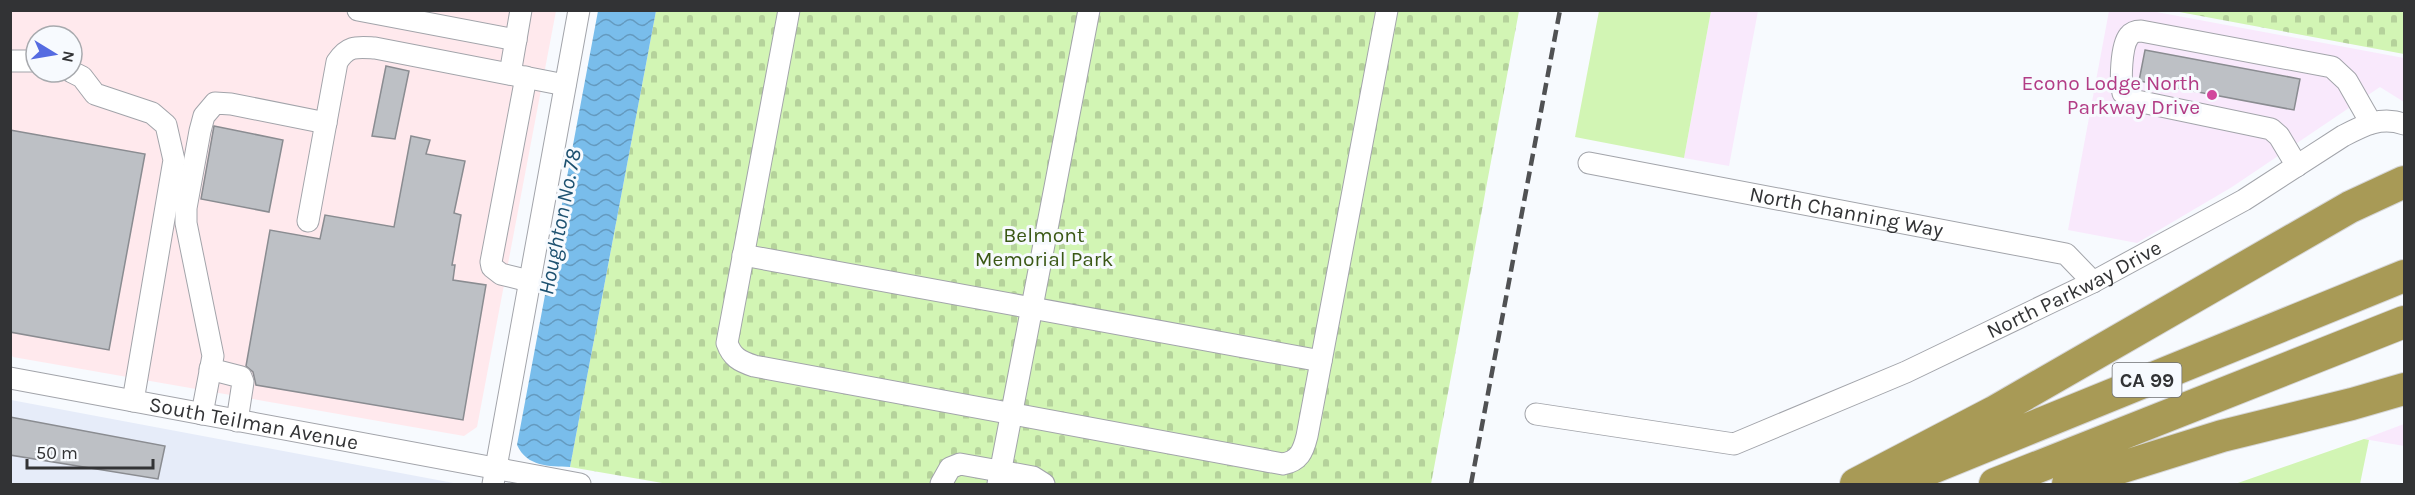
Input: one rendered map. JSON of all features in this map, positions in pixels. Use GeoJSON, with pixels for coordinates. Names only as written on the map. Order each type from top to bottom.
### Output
{"type":"FeatureCollection","features":[{"type":"Feature","properties":{"kind":"highway"},"geometry":{"type":"LineString","coordinates":[[1856,484],[1994,412],[2350,207],[2404,182]]}},
{"type":"Feature","properties":{"kind":"highway","name":"CA 99"},"geometry":{"type":"LineString","coordinates":[[1890,484],[2404,276]]}},
{"type":"Feature","properties":{"kind":"highway","name":"CA 99"},"geometry":{"type":"LineString","coordinates":[[1995,484],[2404,322]]}},
{"type":"Feature","properties":{"kind":"highway"},"geometry":{"type":"LineString","coordinates":[[2068,484],[2222,436],[2404,389]]}},
{"type":"Feature","properties":{"kind":"street"},"geometry":{"type":"LineString","coordinates":[[358,10],[516,40]]}},
{"type":"Feature","properties":{"kind":"street"},"geometry":{"type":"LineString","coordinates":[[520,10],[516,40],[518,76],[491,262],[492,267],[501,274],[529,281]]}},
{"type":"Feature","properties":{"kind":"street"},"geometry":{"type":"LineString","coordinates":[[494,477],[579,10]]}},
{"type":"Feature","properties":{"kind":"street"},"geometry":{"type":"LineString","coordinates":[[789,10],[727,343],[731,354],[740,362],[754,366],[1283,464],[1294,462],[1303,452],[1387,10]]}},
{"type":"Feature","properties":{"kind":"street"},"geometry":{"type":"LineString","coordinates":[[999,477],[1089,10]]}},
{"type":"Feature","properties":{"kind":"street"},"geometry":{"type":"LineString","coordinates":[[420,57],[426,23]]}},
{"type":"Feature","properties":{"kind":"street"},"geometry":{"type":"LineString","coordinates":[[2297,166],[2279,136],[2271,129],[2137,101],[2124,93],[2120,81],[2127,38],[2134,31],[2141,31],[2332,67],[2346,81],[2371,123]]}},
{"type":"Feature","properties":{"kind":"street"},"geometry":{"type":"LineString","coordinates":[[308,221],[337,62],[344,53],[356,47],[365,48],[566,85]]}},
{"type":"Feature","properties":{"kind":"street"},"geometry":{"type":"LineString","coordinates":[[84,80],[95,94],[152,113],[166,125],[174,159],[133,401]]}},
{"type":"Feature","properties":{"kind":"street"},"geometry":{"type":"LineString","coordinates":[[202,414],[213,356],[186,223],[186,208],[204,116],[215,103],[231,104],[326,123]]}},
{"type":"Feature","properties":{"kind":"street","name":"North Parkway Drive"},"geometry":{"type":"LineString","coordinates":[[1536,414],[1734,444],[1906,372],[2093,282],[2244,200],[2343,136],[2378,121],[2404,124]]}},
{"type":"Feature","properties":{"kind":"street","name":"North Channing Way"},"geometry":{"type":"LineString","coordinates":[[1589,163],[2066,254],[2093,282]]}},
{"type":"Feature","properties":{"kind":"street"},"geometry":{"type":"LineString","coordinates":[[743,255],[1322,361]]}},
{"type":"Feature","properties":{"kind":"street"},"geometry":{"type":"LineString","coordinates":[[210,369],[241,377],[243,382],[237,421]]}},
{"type":"Feature","properties":{"kind":"street","name":"South Teilman Avenue"},"geometry":{"type":"LineString","coordinates":[[10,378],[237,421],[494,477],[525,474],[578,484]]}},
{"type":"Feature","properties":{"kind":"street"},"geometry":{"type":"LineString","coordinates":[[941,484],[950,468],[960,464],[999,477],[1033,477],[1044,484]]}},
{"type":"Feature","properties":{"kind":"shaded area"},"geometry":{"type":"Polygon","coordinates":[[[11,11],[556,11],[477,427],[464,436],[13,357],[11,354],[11,11]]]}},
{"type":"Feature","properties":{"kind":"shaded area"},"geometry":{"type":"Polygon","coordinates":[[[1711,11],[1758,11],[1729,166],[1684,158],[1711,11]]]}},
{"type":"Feature","properties":{"kind":"shaded area"},"geometry":{"type":"Polygon","coordinates":[[[2109,11],[2151,11],[2404,58],[2404,102],[2380,87],[2232,187],[2137,243],[2068,230],[2109,11]]]}},
{"type":"Feature","properties":{"kind":"shaded area"},"geometry":{"type":"Polygon","coordinates":[[[11,400],[459,484],[11,484],[11,400]]]}},
{"type":"Feature","properties":{"kind":"shaded area"},"geometry":{"type":"Polygon","coordinates":[[[2404,424],[2404,446],[2364,439],[2404,424]]]}},
{"type":"Feature","properties":{"kind":"green space","name":"Belmont Memorial Park"},"geometry":{"type":"Polygon","coordinates":[[[656,11],[1519,11],[1431,484],[668,484],[570,467],[656,11]]]}},
{"type":"Feature","properties":{"kind":"green space"},"geometry":{"type":"Polygon","coordinates":[[[1599,11],[1711,11],[1684,158],[1575,137],[1599,11]]]}},
{"type":"Feature","properties":{"kind":"green space"},"geometry":{"type":"Polygon","coordinates":[[[2174,11],[2404,11],[2404,54],[2174,11]]]}},
{"type":"Feature","properties":{"kind":"green space"},"geometry":{"type":"Polygon","coordinates":[[[2364,439],[2369,440],[2360,484],[2235,484],[2364,439]]]}},
{"type":"Feature","properties":{"kind":"water","name":"Houghton No. 78"},"geometry":{"type":"Polygon","coordinates":[[[598,11],[656,11],[570,467],[554,466],[539,464],[527,458],[517,445],[598,11]]]}},
{"type":"Feature","properties":{"kind":"building"},"geometry":{"type":"Polygon","coordinates":[[[2145,50],[2300,79],[2294,110],[2139,81],[2145,50]]]}},
{"type":"Feature","properties":{"kind":"building"},"geometry":{"type":"Polygon","coordinates":[[[386,66],[409,71],[395,139],[372,136],[386,66]]]}},
{"type":"Feature","properties":{"kind":"building"},"geometry":{"type":"Polygon","coordinates":[[[214,126],[283,140],[269,212],[201,199],[214,126]]]}},
{"type":"Feature","properties":{"kind":"building"},"geometry":{"type":"Polygon","coordinates":[[[10,130],[145,154],[109,350],[10,332],[10,130]]]}},
{"type":"Feature","properties":{"kind":"building"},"geometry":{"type":"Polygon","coordinates":[[[411,136],[430,140],[426,154],[465,161],[454,213],[461,215],[452,265],[455,265],[453,280],[486,285],[463,420],[256,385],[253,372],[246,366],[270,230],[320,239],[325,215],[394,227],[411,136]]]}},
{"type":"Feature","properties":{"kind":"building"},"geometry":{"type":"Polygon","coordinates":[[[10,417],[165,446],[158,479],[10,455],[10,417]]]}},
{"type":"Feature","properties":{"kind":"railway"},"geometry":{"type":"LineString","coordinates":[[1471,484],[1560,10]]}},
{"type":"Feature","properties":{"kind":"place","name":"Econo Lodge North Parkway Drive"},"geometry":{"type":"Point","coordinates":[2212,95]}}]}
